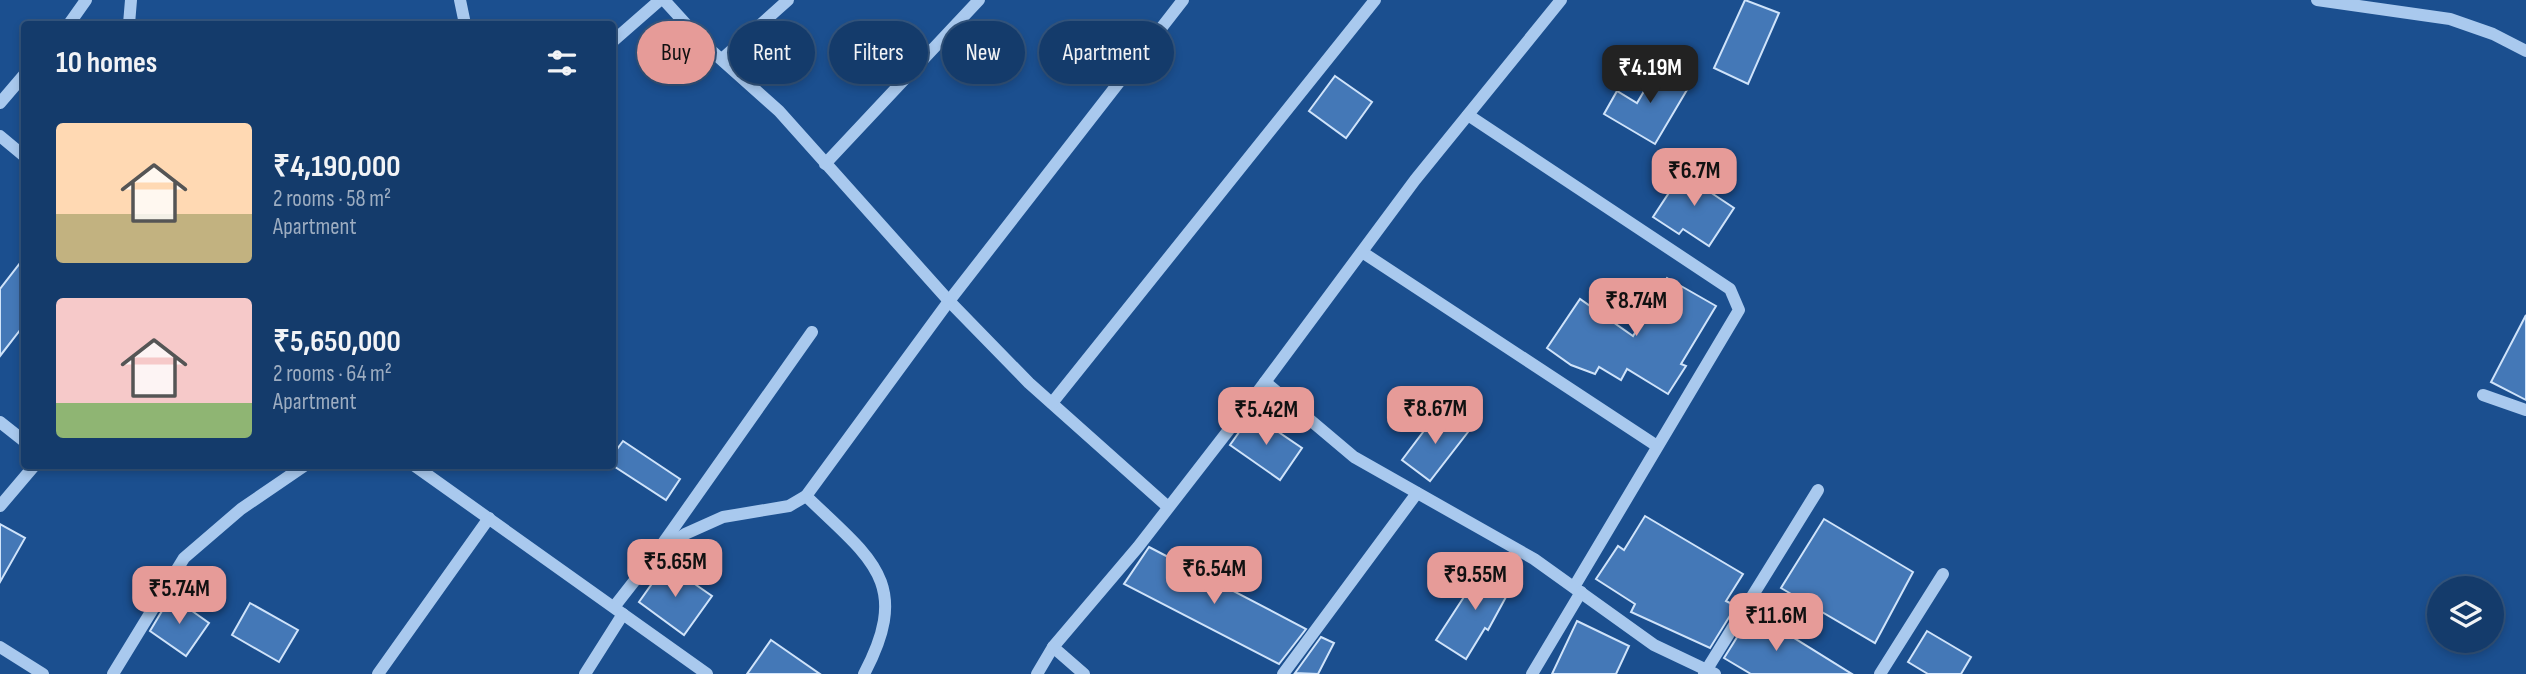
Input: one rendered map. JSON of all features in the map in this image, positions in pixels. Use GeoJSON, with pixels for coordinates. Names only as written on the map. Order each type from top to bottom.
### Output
{"type":"FeatureCollection","features":[{"type":"Feature","properties":{"kind":"street"},"geometry":{"type":"LineString","coordinates":[[71,21],[86,0]]}},
{"type":"Feature","properties":{"kind":"street"},"geometry":{"type":"LineString","coordinates":[[129,21],[131,0]]}},
{"type":"Feature","properties":{"kind":"street"},"geometry":{"type":"LineString","coordinates":[[460,0],[464,21]]}},
{"type":"Feature","properties":{"kind":"street"},"geometry":{"type":"LineString","coordinates":[[616,39],[662,0],[779,111],[949,301],[1052,403],[1168,507]]}},
{"type":"Feature","properties":{"kind":"street"},"geometry":{"type":"LineString","coordinates":[[722,59],[788,0]]}},
{"type":"Feature","properties":{"kind":"street"},"geometry":{"type":"LineString","coordinates":[[825,164],[979,0]]}},
{"type":"Feature","properties":{"kind":"street"},"geometry":{"type":"LineString","coordinates":[[657,552],[723,517],[789,506],[806,496],[949,301],[1183,0]]}},
{"type":"Feature","properties":{"kind":"street"},"geometry":{"type":"LineString","coordinates":[[1052,403],[1375,0]]}},
{"type":"Feature","properties":{"kind":"street"},"geometry":{"type":"LineString","coordinates":[[1037,674],[1053,647],[1168,507],[1468,115],[1561,0]]}},
{"type":"Feature","properties":{"kind":"street"},"geometry":{"type":"LineString","coordinates":[[2316,0],[2450,19],[2493,34],[2526,51]]}},
{"type":"Feature","properties":{"kind":"street"},"geometry":{"type":"LineString","coordinates":[[0,103],[21,78]]}},
{"type":"Feature","properties":{"kind":"street"},"geometry":{"type":"LineString","coordinates":[[1468,115],[1730,289],[1739,310],[1657,446],[1532,674]]}},
{"type":"Feature","properties":{"kind":"street"},"geometry":{"type":"LineString","coordinates":[[0,136],[21,154]]}},
{"type":"Feature","properties":{"kind":"street"},"geometry":{"type":"LineString","coordinates":[[1362,252],[1657,446]]}},
{"type":"Feature","properties":{"kind":"street"},"geometry":{"type":"LineString","coordinates":[[585,674],[618,610],[812,332]]}},
{"type":"Feature","properties":{"kind":"street"},"geometry":{"type":"LineString","coordinates":[[1265,383],[1354,457],[1534,559],[1654,645],[1708,672],[1818,490]]}},
{"type":"Feature","properties":{"kind":"street"},"geometry":{"type":"LineString","coordinates":[[2483,396],[2526,410]]}},
{"type":"Feature","properties":{"kind":"street"},"geometry":{"type":"LineString","coordinates":[[0,422],[21,439]]}},
{"type":"Feature","properties":{"kind":"street"},"geometry":{"type":"LineString","coordinates":[[0,506],[31,469]]}},
{"type":"Feature","properties":{"kind":"street"},"geometry":{"type":"LineString","coordinates":[[113,674],[184,558],[241,509],[300,469]]}},
{"type":"Feature","properties":{"kind":"street"},"geometry":{"type":"LineString","coordinates":[[419,469],[707,674]]}},
{"type":"Feature","properties":{"kind":"street"},"geometry":{"type":"LineString","coordinates":[[1283,674],[1417,493]]}},
{"type":"Feature","properties":{"kind":"street"},"geometry":{"type":"LineString","coordinates":[[806,496],[863,551],[886,592],[886,621],[864,674]]}},
{"type":"Feature","properties":{"kind":"street"},"geometry":{"type":"LineString","coordinates":[[378,674],[489,518]]}},
{"type":"Feature","properties":{"kind":"street"},"geometry":{"type":"LineString","coordinates":[[1880,674],[1943,574]]}},
{"type":"Feature","properties":{"kind":"street"},"geometry":{"type":"LineString","coordinates":[[0,647],[43,674]]}},
{"type":"Feature","properties":{"kind":"street"},"geometry":{"type":"LineString","coordinates":[[1053,647],[1084,674]]}},
{"type":"Feature","properties":{"kind":"building"},"geometry":{"type":"Polygon","coordinates":[[[1745,0],[1779,13],[1748,84],[1714,68],[1745,0]]]}},
{"type":"Feature","properties":{"kind":"building"},"geometry":{"type":"Polygon","coordinates":[[[1660,64],[1691,83],[1655,144],[1604,114],[1617,91],[1637,103],[1660,64]]]}},
{"type":"Feature","properties":{"kind":"building"},"geometry":{"type":"Polygon","coordinates":[[[1335,76],[1372,102],[1346,138],[1309,111],[1335,76]]]}},
{"type":"Feature","properties":{"kind":"building"},"geometry":{"type":"Polygon","coordinates":[[[1686,167],[1711,184],[1707,190],[1734,208],[1709,246],[1683,229],[1679,234],[1653,217],[1686,167]]]}},
{"type":"Feature","properties":{"kind":"building"},"geometry":{"type":"Polygon","coordinates":[[[21,262],[21,329],[0,356],[0,289],[21,262]]]}},
{"type":"Feature","properties":{"kind":"building"},"geometry":{"type":"Polygon","coordinates":[[[1667,278],[1716,306],[1681,364],[1686,366],[1668,394],[1627,369],[1621,380],[1599,367],[1595,374],[1571,365],[1547,348],[1580,299],[1633,336],[1667,278]]]}},
{"type":"Feature","properties":{"kind":"building"},"geometry":{"type":"Polygon","coordinates":[[[2526,315],[2526,400],[2491,382],[2526,315]]]}},
{"type":"Feature","properties":{"kind":"building"},"geometry":{"type":"Polygon","coordinates":[[[1439,411],[1468,432],[1430,481],[1402,460],[1439,411]]]}},
{"type":"Feature","properties":{"kind":"building"},"geometry":{"type":"Polygon","coordinates":[[[1252,414],[1302,448],[1280,480],[1230,445],[1252,414]]]}},
{"type":"Feature","properties":{"kind":"building"},"geometry":{"type":"Polygon","coordinates":[[[623,441],[680,479],[666,500],[616,468],[616,451],[623,441]]]}},
{"type":"Feature","properties":{"kind":"building"},"geometry":{"type":"Polygon","coordinates":[[[1645,516],[1743,574],[1726,601],[1736,606],[1710,648],[1631,612],[1635,604],[1596,579],[1618,546],[1624,550],[1645,516]]]}},
{"type":"Feature","properties":{"kind":"building"},"geometry":{"type":"Polygon","coordinates":[[[1824,519],[1913,572],[1875,643],[1781,588],[1824,519]]]}},
{"type":"Feature","properties":{"kind":"building"},"geometry":{"type":"Polygon","coordinates":[[[0,524],[25,538],[0,582],[0,524]]]}},
{"type":"Feature","properties":{"kind":"building"},"geometry":{"type":"Polygon","coordinates":[[[1149,547],[1306,629],[1279,664],[1124,584],[1149,547]]]}},
{"type":"Feature","properties":{"kind":"building"},"geometry":{"type":"Polygon","coordinates":[[[666,564],[712,596],[684,635],[639,602],[666,564]]]}},
{"type":"Feature","properties":{"kind":"building"},"geometry":{"type":"Polygon","coordinates":[[[1484,566],[1513,584],[1488,630],[1485,628],[1466,659],[1436,640],[1484,566]]]}},
{"type":"Feature","properties":{"kind":"building"},"geometry":{"type":"Polygon","coordinates":[[[171,596],[209,623],[186,656],[150,631],[171,596]]]}},
{"type":"Feature","properties":{"kind":"building"},"geometry":{"type":"Polygon","coordinates":[[[250,603],[298,630],[279,662],[232,635],[250,603]]]}},
{"type":"Feature","properties":{"kind":"building"},"geometry":{"type":"Polygon","coordinates":[[[1751,615],[1760,621],[1762,618],[1852,674],[1751,674],[1724,658],[1751,615]]]}},
{"type":"Feature","properties":{"kind":"building"},"geometry":{"type":"Polygon","coordinates":[[[1577,621],[1629,646],[1616,674],[1552,674],[1577,621]]]}},
{"type":"Feature","properties":{"kind":"building"},"geometry":{"type":"Polygon","coordinates":[[[1927,631],[1971,657],[1961,674],[1928,674],[1908,662],[1927,631]]]}},
{"type":"Feature","properties":{"kind":"building"},"geometry":{"type":"Polygon","coordinates":[[[1321,637],[1334,643],[1318,674],[1295,673],[1321,637]]]}},
{"type":"Feature","properties":{"kind":"building"},"geometry":{"type":"Polygon","coordinates":[[[771,640],[820,674],[747,674],[771,640]]]}}]}
